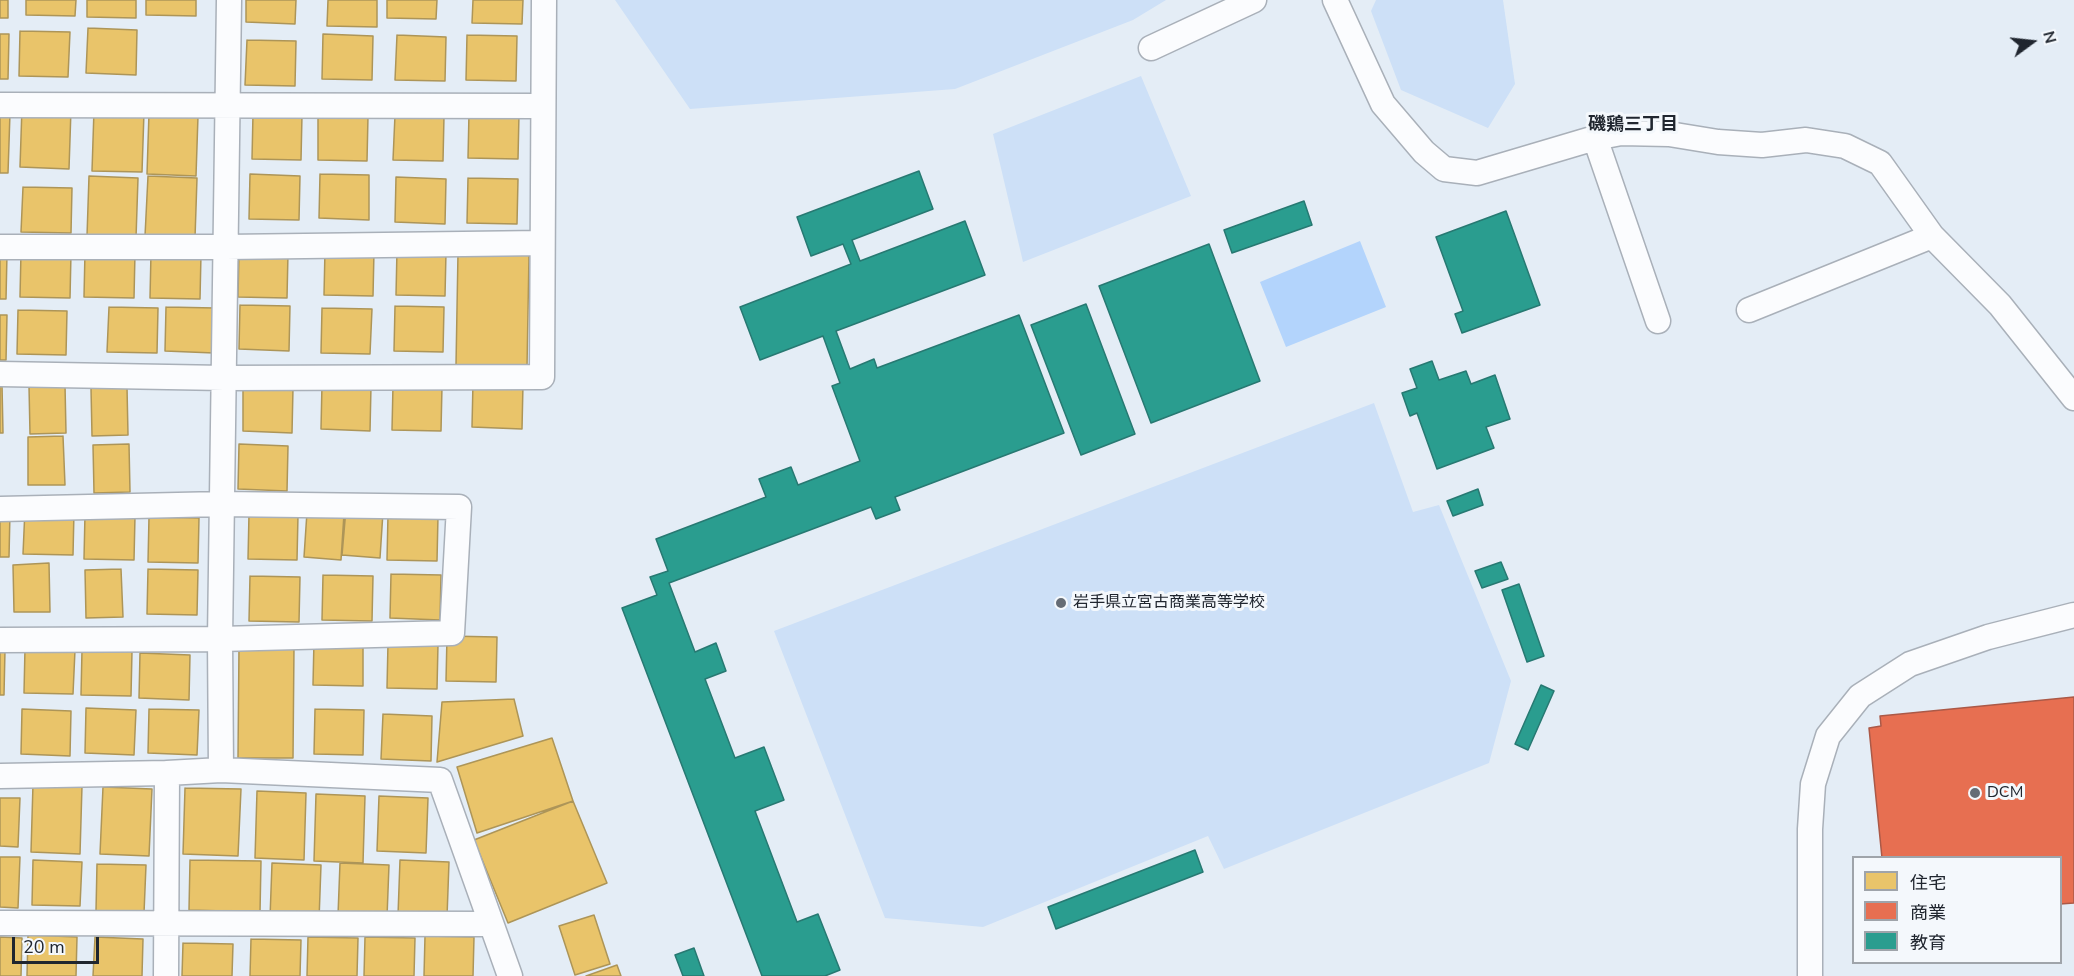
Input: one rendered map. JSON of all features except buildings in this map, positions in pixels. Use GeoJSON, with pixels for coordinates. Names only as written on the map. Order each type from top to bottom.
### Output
{"type":"FeatureCollection","features":[{"type":"Feature","properties":{"kind":"street"},"geometry":{"type":"LineString","coordinates":[[221,770],[220,639],[229,0]]}},
{"type":"Feature","properties":{"kind":"street"},"geometry":{"type":"LineString","coordinates":[[0,375],[224,378],[542,377],[544,0]]}},
{"type":"Feature","properties":{"kind":"street"},"geometry":{"type":"LineString","coordinates":[[1151,48],[1254,0]]}},
{"type":"Feature","properties":{"kind":"street"},"geometry":{"type":"LineString","coordinates":[[1335,0],[1383,104],[1424,152],[1444,169],[1477,174],[1595,138],[1621,133],[1669,134],[1718,142],[1762,145],[1806,140],[1845,146],[1880,163],[1932,236],[2000,304],[2074,398]]}},
{"type":"Feature","properties":{"kind":"street"},"geometry":{"type":"LineString","coordinates":[[0,105],[543,106]]}},
{"type":"Feature","properties":{"kind":"street"},"geometry":{"type":"LineString","coordinates":[[1595,138],[1658,321]]}},
{"type":"Feature","properties":{"kind":"street"},"geometry":{"type":"LineString","coordinates":[[1749,310],[1932,236]]}},
{"type":"Feature","properties":{"kind":"street"},"geometry":{"type":"LineString","coordinates":[[0,247],[542,243]]}},
{"type":"Feature","properties":{"kind":"street"},"geometry":{"type":"LineString","coordinates":[[0,509],[222,504],[459,507],[452,633],[220,639],[0,640]]}},
{"type":"Feature","properties":{"kind":"street"},"geometry":{"type":"LineString","coordinates":[[1810,976],[1810,829],[1813,784],[1828,736],[1860,696],[1910,664],[1988,637],[2074,615]]}},
{"type":"Feature","properties":{"kind":"street"},"geometry":{"type":"LineString","coordinates":[[0,776],[221,770],[440,780],[510,976]]}},
{"type":"Feature","properties":{"kind":"street"},"geometry":{"type":"LineString","coordinates":[[166,976],[167,773]]}},
{"type":"Feature","properties":{"kind":"street"},"geometry":{"type":"LineString","coordinates":[[0,923],[491,924]]}},
{"type":"Feature","properties":{"kind":"shaded area"},"geometry":{"type":"Polygon","coordinates":[[[615,0],[1166,0],[1133,20],[955,89],[690,109],[615,0]]]}},
{"type":"Feature","properties":{"kind":"shaded area"},"geometry":{"type":"Polygon","coordinates":[[[1376,0],[1503,0],[1515,84],[1488,128],[1401,90],[1371,11],[1376,0]]]}},
{"type":"Feature","properties":{"kind":"shaded area"},"geometry":{"type":"Polygon","coordinates":[[[1141,76],[1191,196],[1023,262],[993,134],[1141,76]]]}},
{"type":"Feature","properties":{"kind":"shaded area"},"geometry":{"type":"Polygon","coordinates":[[[1374,403],[1413,512],[1439,505],[1511,681],[1489,763],[1224,869],[1208,836],[983,927],[885,918],[774,631],[1374,403]]]}},
{"type":"Feature","properties":{"kind":"water"},"geometry":{"type":"Polygon","coordinates":[[[1360,241],[1386,307],[1286,347],[1260,282],[1360,241]]]}},
{"type":"Feature","properties":{"kind":"place","name":"岩手県立宮古商業高等学校"},"geometry":{"type":"Point","coordinates":[1061,603]}},
{"type":"Feature","properties":{"kind":"place","name":"DCM"},"geometry":{"type":"Point","coordinates":[1975,793]}},
{"type":"Feature","properties":{"kind":"district","name":"磯鶏三丁目"},"geometry":{"type":"Point","coordinates":[1633,126]}}]}
